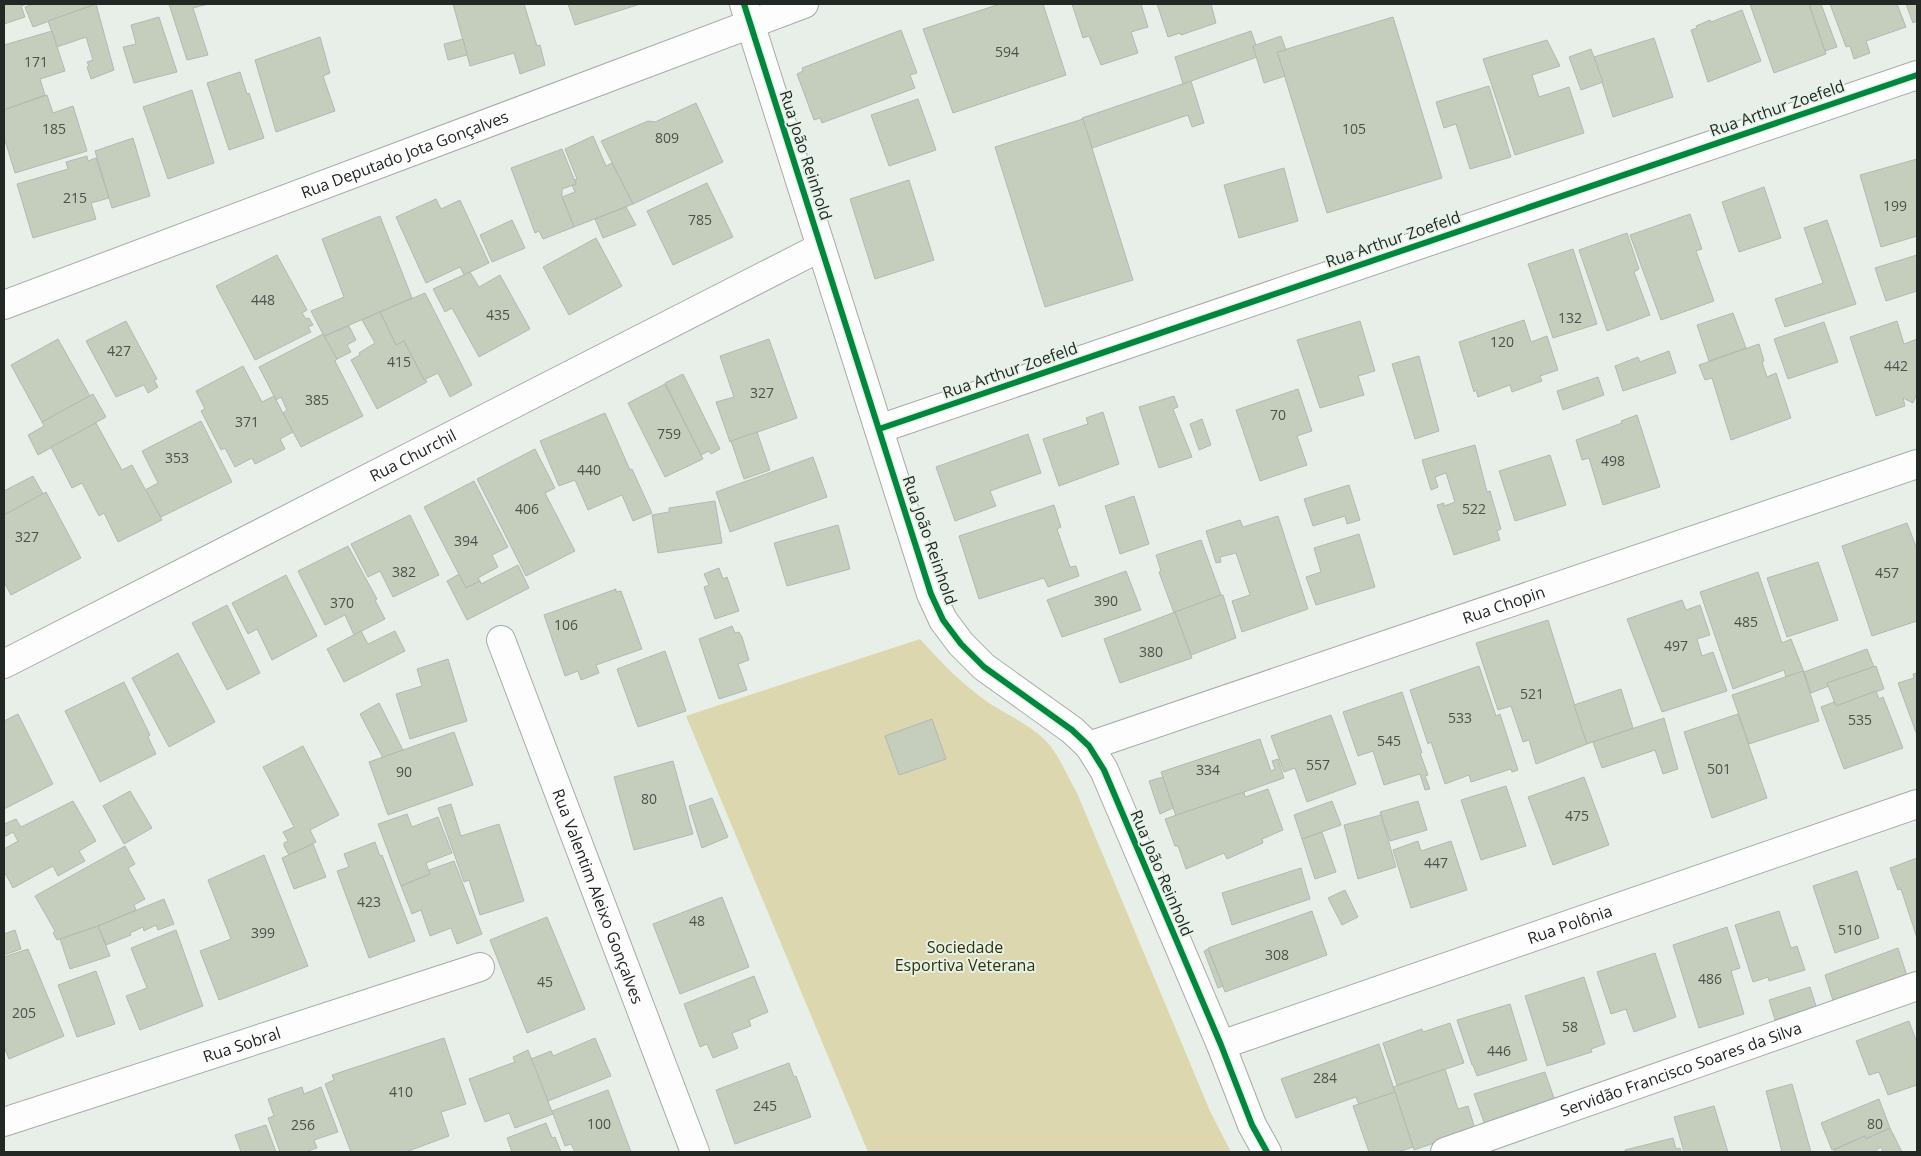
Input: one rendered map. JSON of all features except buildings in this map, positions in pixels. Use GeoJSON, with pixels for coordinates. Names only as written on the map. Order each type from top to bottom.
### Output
{"type":"FeatureCollection","features":[{"type":"Feature","properties":{"kind":"street","name":"Rua Deputado Jota Gonçalves"},"geometry":{"type":"LineString","coordinates":[[5,299],[747,14],[804,4]]}},
{"type":"Feature","properties":{"kind":"street","name":"Rua João Reinhold"},"geometry":{"type":"LineString","coordinates":[[747,14],[931,594],[943,620],[961,644],[984,667],[1072,730],[1089,746],[1104,770],[1221,1045],[1252,1125],[1267,1152]]}},
{"type":"Feature","properties":{"kind":"street","name":"Rua Arthur Zoefeld"},"geometry":{"type":"LineString","coordinates":[[879,430],[1917,75]]}},
{"type":"Feature","properties":{"kind":"street","name":"Rua Churchil"},"geometry":{"type":"LineString","coordinates":[[4,664],[821,247]]}},
{"type":"Feature","properties":{"kind":"street","name":"Rua Chopin"},"geometry":{"type":"LineString","coordinates":[[1089,746],[1917,464]]}},
{"type":"Feature","properties":{"kind":"street","name":"Rua Valentim Aleixo Gonçalves"},"geometry":{"type":"LineString","coordinates":[[501,640],[695,1152]]}},
{"type":"Feature","properties":{"kind":"street","name":"Rua Polônia"},"geometry":{"type":"LineString","coordinates":[[1221,1045],[1917,804]]}},
{"type":"Feature","properties":{"kind":"street","name":"Rua Sobral"},"geometry":{"type":"LineString","coordinates":[[4,1122],[480,967]]}},
{"type":"Feature","properties":{"kind":"street","name":"Servidão Francisco Soares da Silva"},"geometry":{"type":"LineString","coordinates":[[1445,1152],[1917,986]]}},
{"type":"Feature","properties":{"kind":"green space","name":"Sociedade Esportiva Veterana"},"geometry":{"type":"Polygon","coordinates":[[[920,639],[970,689],[1038,733],[1059,758],[1077,793],[1210,1111],[1231,1152],[868,1152],[686,716],[920,639]]]}},
{"type":"Feature","properties":{"kind":"cycle path"},"geometry":{"type":"LineString","coordinates":[[744,4],[931,594],[943,620],[961,644],[984,667],[1072,730],[1089,746],[1104,770],[1221,1045],[1252,1125],[1267,1152]]}},
{"type":"Feature","properties":{"kind":"cycle path"},"geometry":{"type":"LineString","coordinates":[[879,429],[1917,75]]}}]}
